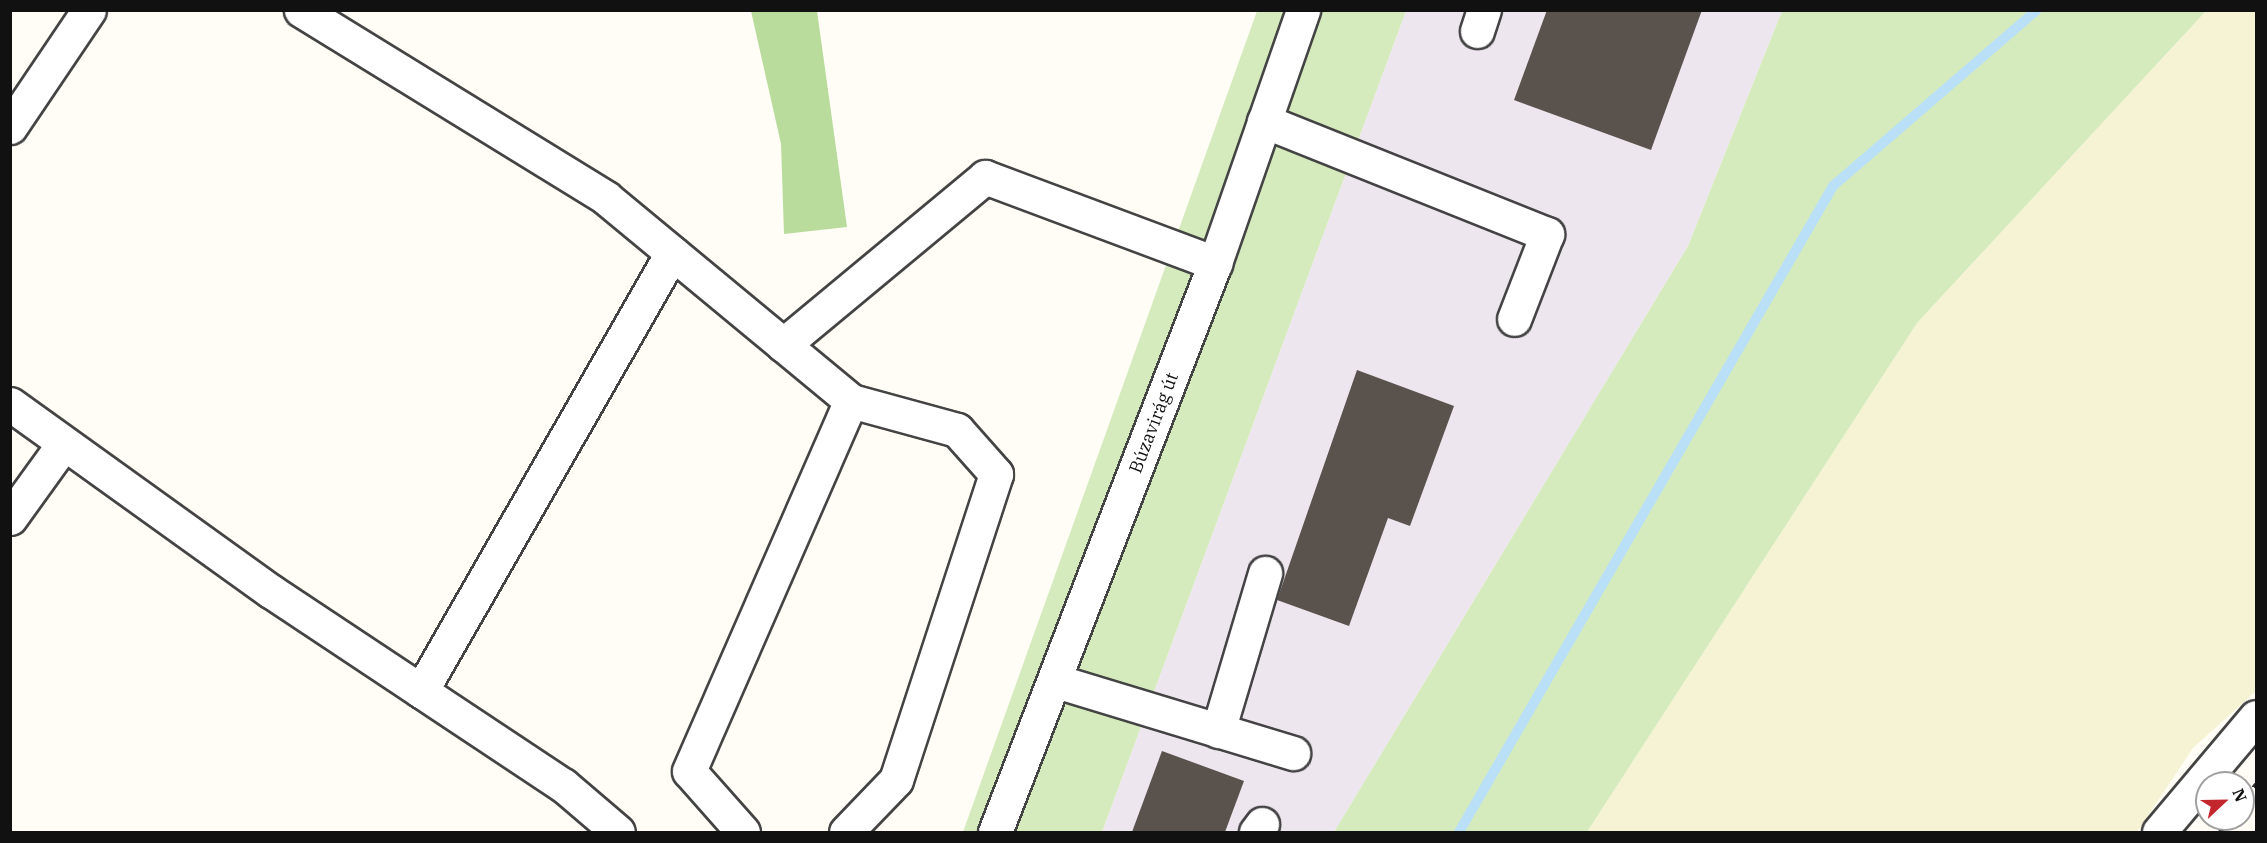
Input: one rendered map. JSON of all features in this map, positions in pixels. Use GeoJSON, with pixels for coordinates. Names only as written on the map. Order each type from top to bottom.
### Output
{"type":"FeatureCollection","features":[{"type":"Feature","properties":{"kind":"street"},"geometry":{"type":"LineString","coordinates":[[10,127],[89,10]]}},
{"type":"Feature","properties":{"kind":"street"},"geometry":{"type":"LineString","coordinates":[[301,10],[606,198],[851,401],[957,430],[996,474],[896,780],[846,832]]}},
{"type":"Feature","properties":{"kind":"street","name":"Búzavirág út"},"geometry":{"type":"LineString","coordinates":[[995,832],[1056,681],[1215,262],[1303,10]]}},
{"type":"Feature","properties":{"kind":"street"},"geometry":{"type":"LineString","coordinates":[[1264,121],[1547,234],[1514,319]]}},
{"type":"Feature","properties":{"kind":"street"},"geometry":{"type":"LineString","coordinates":[[783,345],[985,177],[1215,262]]}},
{"type":"Feature","properties":{"kind":"street"},"geometry":{"type":"LineString","coordinates":[[421,690],[672,253]]}},
{"type":"Feature","properties":{"kind":"street"},"geometry":{"type":"LineString","coordinates":[[742,832],[689,771],[851,401]]}},
{"type":"Feature","properties":{"kind":"street"},"geometry":{"type":"LineString","coordinates":[[10,404],[421,690],[563,785],[618,832]]}},
{"type":"Feature","properties":{"kind":"street"},"geometry":{"type":"LineString","coordinates":[[15,502],[64,443]]}},
{"type":"Feature","properties":{"kind":"street"},"geometry":{"type":"LineString","coordinates":[[1218,732],[1265,573]]}},
{"type":"Feature","properties":{"kind":"street"},"geometry":{"type":"LineString","coordinates":[[1056,681],[1293,753]]}},
{"type":"Feature","properties":{"kind":"street"},"geometry":{"type":"LineString","coordinates":[[2159,832],[2256,717]]}},
{"type":"Feature","properties":{"kind":"shaded area"},"geometry":{"type":"Polygon","coordinates":[[[1406,11],[1782,11],[1688,246],[1334,832],[1102,832],[1406,11]]]}},
{"type":"Feature","properties":{"kind":"shaded area"},"geometry":{"type":"Polygon","coordinates":[[[2206,11],[2256,11],[2256,691],[2193,748],[2137,832],[1587,832],[1917,323],[2206,11]]]}},
{"type":"Feature","properties":{"kind":"green space"},"geometry":{"type":"Polygon","coordinates":[[[751,11],[817,11],[847,227],[784,234],[781,144],[751,11]]]}},
{"type":"Feature","properties":{"kind":"green space"},"geometry":{"type":"Polygon","coordinates":[[[1257,11],[1406,11],[1102,832],[963,832],[1257,11]]]}},
{"type":"Feature","properties":{"kind":"green space"},"geometry":{"type":"Polygon","coordinates":[[[1782,11],[2206,11],[1917,323],[1587,832],[1334,832],[1688,246],[1782,11]]]}},
{"type":"Feature","properties":{"kind":"building"},"geometry":{"type":"Polygon","coordinates":[[[1547,10],[1702,10],[1651,150],[1514,100],[1547,10]]]}},
{"type":"Feature","properties":{"kind":"building"},"geometry":{"type":"Polygon","coordinates":[[[1357,370],[1454,406],[1410,526],[1388,518],[1349,626],[1277,600],[1357,370]]]}},
{"type":"Feature","properties":{"kind":"building"},"geometry":{"type":"Polygon","coordinates":[[[1162,751],[1244,781],[1225,832],[1132,832],[1162,751]]]}},
{"type":"Feature","properties":{"kind":"waterway"},"geometry":{"type":"LineString","coordinates":[[1459,832],[1833,186],[2037,10]]}}]}
